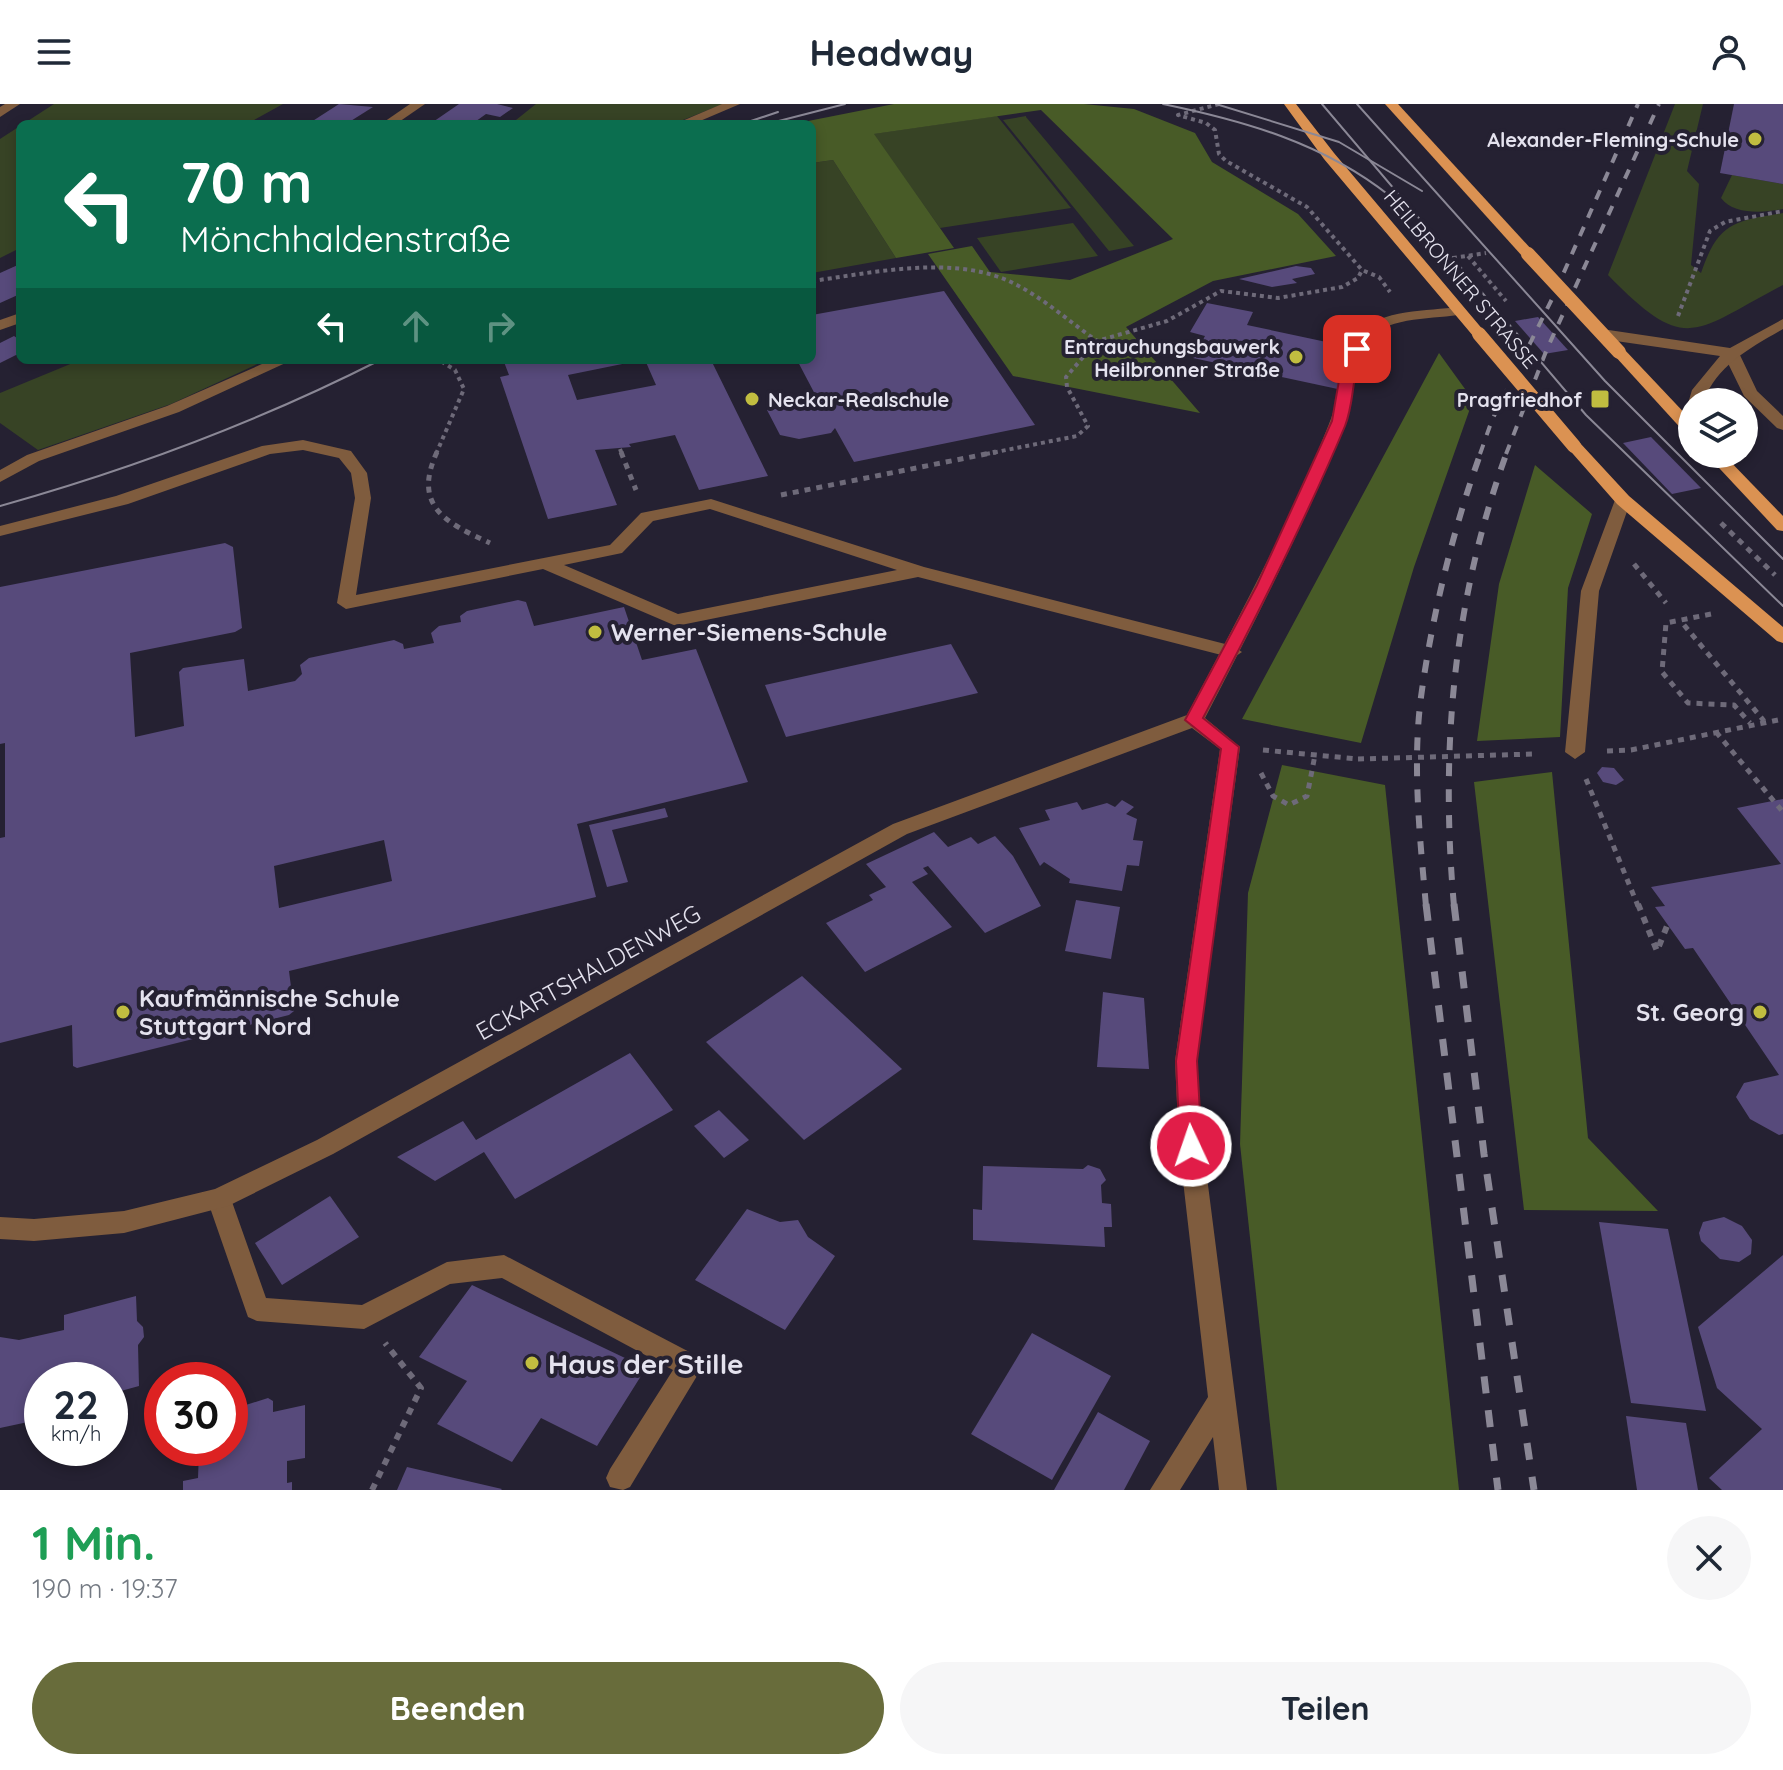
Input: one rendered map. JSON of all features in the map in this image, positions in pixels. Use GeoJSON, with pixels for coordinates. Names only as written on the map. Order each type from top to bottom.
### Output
{"type":"FeatureCollection","features":[{"type":"Feature","properties":{"kind":"main road","name":"HEILBRONNER STRASSE"},"geometry":{"type":"LineString","coordinates":[[1290,104],[1458,311],[1623,500],[1783,637]]}},
{"type":"Feature","properties":{"kind":"main road"},"geometry":{"type":"LineString","coordinates":[[1391,104],[1678,416]]}},
{"type":"Feature","properties":{"kind":"main road"},"geometry":{"type":"LineString","coordinates":[[1727,468],[1783,526]]}},
{"type":"Feature","properties":{"kind":"street"},"geometry":{"type":"LineString","coordinates":[[0,113],[14,104]]}},
{"type":"Feature","properties":{"kind":"street"},"geometry":{"type":"LineString","coordinates":[[393,120],[419,104]]}},
{"type":"Feature","properties":{"kind":"street"},"geometry":{"type":"LineString","coordinates":[[692,120],[734,104]]}},
{"type":"Feature","properties":{"kind":"street"},"geometry":{"type":"LineString","coordinates":[[1233,1490],[1224,1396],[1191,1146],[1186,1061],[1230,747],[1194,720],[1233,652],[1339,421],[1349,363],[1365,335],[1377,326],[1400,319],[1458,311]]}},
{"type":"Feature","properties":{"kind":"street"},"geometry":{"type":"LineString","coordinates":[[1702,388],[1731,353],[1783,323]]}},
{"type":"Feature","properties":{"kind":"street"},"geometry":{"type":"LineString","coordinates":[[1602,334],[1731,353]]}},
{"type":"Feature","properties":{"kind":"street"},"geometry":{"type":"LineString","coordinates":[[1731,353],[1750,393],[1783,425]]}},
{"type":"Feature","properties":{"kind":"street"},"geometry":{"type":"LineString","coordinates":[[0,477],[33,458],[173,409],[275,364]]}},
{"type":"Feature","properties":{"kind":"street"},"geometry":{"type":"LineString","coordinates":[[0,531],[122,500],[268,449],[303,445],[345,454],[359,473],[363,498],[346,603],[616,549],[647,517],[711,504],[918,571],[1233,652]]}},
{"type":"Feature","properties":{"kind":"street"},"geometry":{"type":"LineString","coordinates":[[1575,752],[1590,591],[1623,500]]}},
{"type":"Feature","properties":{"kind":"street"},"geometry":{"type":"LineString","coordinates":[[544,563],[676,620],[918,571]]}},
{"type":"Feature","properties":{"kind":"street","name":"ECKARTSHALDENWEG"},"geometry":{"type":"LineString","coordinates":[[0,1228],[34,1230],[124,1222],[219,1199],[325,1147],[900,829],[1194,720]]}},
{"type":"Feature","properties":{"kind":"street"},"geometry":{"type":"LineString","coordinates":[[219,1199],[257,1309],[364,1317],[447,1273],[504,1266],[690,1366],[620,1478]]}},
{"type":"Feature","properties":{"kind":"street"},"geometry":{"type":"LineString","coordinates":[[1164,1490],[1224,1396]]}},
{"type":"Feature","properties":{"kind":"path"},"geometry":{"type":"LineString","coordinates":[[1219,104],[1178,115],[1215,130],[1219,154],[1226,161],[1307,207],[1362,270],[1379,277],[1390,291],[1400,319]]}},
{"type":"Feature","properties":{"kind":"path"},"geometry":{"type":"LineString","coordinates":[[1676,322],[1710,231],[1725,222],[1783,211]]}},
{"type":"Feature","properties":{"kind":"path"},"geometry":{"type":"LineString","coordinates":[[1468,256],[1506,301]]}},
{"type":"Feature","properties":{"kind":"path"},"geometry":{"type":"LineString","coordinates":[[751,517],[775,497],[1077,436],[1088,426],[1067,387],[1066,377],[1097,341],[1167,321],[1221,291],[1278,298],[1342,287],[1358,278],[1362,270]]}},
{"type":"Feature","properties":{"kind":"path"},"geometry":{"type":"LineString","coordinates":[[816,280],[876,272],[978,271],[1006,281],[1097,341]]}},
{"type":"Feature","properties":{"kind":"path"},"geometry":{"type":"LineString","coordinates":[[445,364],[455,370],[464,389],[430,462],[428,496],[436,511],[469,535],[544,563]]}},
{"type":"Feature","properties":{"kind":"path"},"geometry":{"type":"LineString","coordinates":[[620,449],[647,517]]}},
{"type":"Feature","properties":{"kind":"path"},"geometry":{"type":"LineString","coordinates":[[1721,523],[1775,575]]}},
{"type":"Feature","properties":{"kind":"path"},"geometry":{"type":"LineString","coordinates":[[1633,563],[1666,603]]}},
{"type":"Feature","properties":{"kind":"path"},"geometry":{"type":"LineString","coordinates":[[1713,614],[1666,623],[1662,672],[1688,703],[1734,705],[1751,724]]}},
{"type":"Feature","properties":{"kind":"path"},"geometry":{"type":"LineString","coordinates":[[1684,625],[1764,721]]}},
{"type":"Feature","properties":{"kind":"path"},"geometry":{"type":"LineString","coordinates":[[1631,750],[1783,719]]}},
{"type":"Feature","properties":{"kind":"path"},"geometry":{"type":"LineString","coordinates":[[1716,732],[1783,812]]}},
{"type":"Feature","properties":{"kind":"path"},"geometry":{"type":"LineString","coordinates":[[1268,751],[1358,759],[1535,754]]}},
{"type":"Feature","properties":{"kind":"path"},"geometry":{"type":"LineString","coordinates":[[1254,760],[1273,796],[1289,805],[1307,796],[1315,755]]}},
{"type":"Feature","properties":{"kind":"path"},"geometry":{"type":"LineString","coordinates":[[1600,813],[1657,951],[1667,926]]}},
{"type":"Feature","properties":{"kind":"path"},"geometry":{"type":"LineString","coordinates":[[364,1317],[421,1388],[372,1490]]}},
{"type":"Feature","properties":{"kind":"green space"},"geometry":{"type":"Polygon","coordinates":[[[54,104],[283,104],[254,120],[29,120],[54,104]]]}},
{"type":"Feature","properties":{"kind":"green space"},"geometry":{"type":"Polygon","coordinates":[[[536,104],[723,104],[683,120],[516,120],[536,104]]]}},
{"type":"Feature","properties":{"kind":"green space"},"geometry":{"type":"Polygon","coordinates":[[[894,104],[1084,104],[1134,109],[1195,133],[1212,162],[1298,214],[1336,256],[1213,281],[1126,327],[1200,413],[1013,376],[928,254],[972,246],[990,272],[1070,280],[1173,239],[1041,110],[874,134],[954,248],[896,258],[833,160],[816,162],[816,120],[813,120],[894,104]]]}},
{"type":"Feature","properties":{"kind":"green space"},"geometry":{"type":"Polygon","coordinates":[[[1675,104],[1703,104],[1687,171],[1699,184],[1691,265],[1701,273],[1714,244],[1730,227],[1783,213],[1783,285],[1729,315],[1691,328],[1674,326],[1656,317],[1608,275],[1675,104]]]}},
{"type":"Feature","properties":{"kind":"green space"},"geometry":{"type":"Polygon","coordinates":[[[997,116],[1071,208],[940,228],[873,134],[997,116]]]}},
{"type":"Feature","properties":{"kind":"green space"},"geometry":{"type":"Polygon","coordinates":[[[1026,116],[1134,246],[1109,251],[1003,120],[1026,116]]]}},
{"type":"Feature","properties":{"kind":"green space"},"geometry":{"type":"Polygon","coordinates":[[[16,129],[16,250],[0,258],[0,139],[16,129]]]}},
{"type":"Feature","properties":{"kind":"green space"},"geometry":{"type":"Polygon","coordinates":[[[833,160],[896,258],[816,272],[816,162],[833,160]]]}},
{"type":"Feature","properties":{"kind":"green space"},"geometry":{"type":"Polygon","coordinates":[[[1732,175],[1783,184],[1783,209],[1749,211],[1726,204],[1721,198],[1732,175]]]}},
{"type":"Feature","properties":{"kind":"green space"},"geometry":{"type":"Polygon","coordinates":[[[1073,223],[1098,256],[1001,272],[977,238],[1073,223]]]}},
{"type":"Feature","properties":{"kind":"green space"},"geometry":{"type":"Polygon","coordinates":[[[1439,353],[1473,400],[1414,567],[1361,743],[1242,719],[1439,353]]]}},
{"type":"Feature","properties":{"kind":"green space"},"geometry":{"type":"Polygon","coordinates":[[[70,364],[257,364],[171,404],[38,450],[0,423],[0,393],[70,364]]]}},
{"type":"Feature","properties":{"kind":"green space"},"geometry":{"type":"Polygon","coordinates":[[[1535,465],[1592,514],[1568,588],[1560,737],[1477,741],[1499,584],[1535,465]]]}},
{"type":"Feature","properties":{"kind":"green space"},"geometry":{"type":"Polygon","coordinates":[[[1282,765],[1385,785],[1459,1490],[1277,1490],[1240,1144],[1248,893],[1282,765]]]}},
{"type":"Feature","properties":{"kind":"green space"},"geometry":{"type":"Polygon","coordinates":[[[1552,772],[1588,1138],[1658,1211],[1524,1210],[1474,782],[1552,772]]]}},
{"type":"Feature","properties":{"kind":"building"},"geometry":{"type":"Polygon","coordinates":[[[339,104],[373,107],[352,120],[314,120],[339,104]]]}},
{"type":"Feature","properties":{"kind":"building"},"geometry":{"type":"Polygon","coordinates":[[[459,104],[497,104],[513,108],[500,117],[486,114],[478,120],[436,120],[459,104]]]}},
{"type":"Feature","properties":{"kind":"building","name":"Alexander-Fleming-Schule"},"geometry":{"type":"Polygon","coordinates":[[[1734,104],[1783,104],[1783,184],[1720,173],[1734,104]]]}},
{"type":"Feature","properties":{"kind":"building"},"geometry":{"type":"Polygon","coordinates":[[[16,266],[16,296],[0,303],[0,273],[16,266]]]}},
{"type":"Feature","properties":{"kind":"building"},"geometry":{"type":"Polygon","coordinates":[[[1296,266],[1311,268],[1315,274],[1292,279],[1297,283],[1272,287],[1239,279],[1296,266]]]}},
{"type":"Feature","properties":{"kind":"building"},"geometry":{"type":"Polygon","coordinates":[[[944,291],[1035,425],[854,462],[835,428],[831,433],[799,439],[780,435],[767,410],[775,400],[806,395],[817,398],[799,364],[816,364],[816,314],[944,291]]]}},
{"type":"Feature","properties":{"kind":"building","name":"Entrauchungsbauwerk Heilbronner Straße"},"geometry":{"type":"Polygon","coordinates":[[[1207,303],[1253,312],[1247,325],[1364,350],[1347,391],[1193,358],[1205,336],[1190,332],[1207,303]]]}},
{"type":"Feature","properties":{"kind":"building"},"geometry":{"type":"Polygon","coordinates":[[[1538,317],[1568,350],[1544,354],[1515,321],[1538,317]]]}},
{"type":"Feature","properties":{"kind":"building"},"geometry":{"type":"Polygon","coordinates":[[[16,337],[16,355],[0,363],[0,343],[16,337]]]}},
{"type":"Feature","properties":{"kind":"building"},"geometry":{"type":"Polygon","coordinates":[[[505,364],[622,364],[568,375],[577,400],[656,385],[647,364],[713,364],[768,476],[699,490],[675,435],[629,444],[631,447],[595,450],[617,505],[548,519],[500,377],[509,375],[505,364]]]}},
{"type":"Feature","properties":{"kind":"building"},"geometry":{"type":"Polygon","coordinates":[[[1651,437],[1678,468],[1701,488],[1672,494],[1623,443],[1651,437]]]}},
{"type":"Feature","properties":{"kind":"building"},"geometry":{"type":"Polygon","coordinates":[[[225,543],[233,547],[242,628],[130,653],[135,737],[184,726],[179,672],[183,668],[244,659],[248,691],[295,681],[302,674],[300,665],[309,658],[394,640],[403,644],[404,649],[434,643],[431,633],[439,626],[461,622],[460,616],[467,611],[518,600],[526,602],[534,626],[624,607],[642,660],[696,649],[748,782],[577,824],[596,897],[289,971],[294,1011],[289,1015],[77,1068],[73,1066],[72,1025],[0,1043],[0,838],[5,837],[5,743],[0,744],[0,587],[225,543]],[[384,840],[274,866],[279,908],[392,881],[384,840]]]}},
{"type":"Feature","properties":{"kind":"building"},"geometry":{"type":"Polygon","coordinates":[[[951,644],[978,693],[786,737],[765,685],[951,644]]]}},
{"type":"Feature","properties":{"kind":"building"},"geometry":{"type":"Polygon","coordinates":[[[1602,767],[1614,768],[1624,780],[1616,785],[1603,782],[1597,773],[1602,767]]]}},
{"type":"Feature","properties":{"kind":"building","name":"St. Georg"},"geometry":{"type":"Polygon","coordinates":[[[1783,799],[1783,1134],[1779,1135],[1750,1119],[1736,1097],[1744,1083],[1779,1075],[1693,948],[1685,949],[1655,907],[1665,906],[1651,887],[1781,864],[1737,808],[1783,799]]]}},
{"type":"Feature","properties":{"kind":"building"},"geometry":{"type":"Polygon","coordinates":[[[1122,800],[1134,807],[1126,814],[1137,819],[1133,840],[1143,841],[1139,866],[1127,865],[1122,891],[1069,883],[1070,879],[1044,862],[1040,866],[1019,828],[1050,820],[1045,810],[1077,802],[1082,810],[1107,803],[1115,807],[1122,800]]]}},
{"type":"Feature","properties":{"kind":"building"},"geometry":{"type":"Polygon","coordinates":[[[665,808],[668,817],[612,830],[628,882],[607,887],[589,825],[665,808]]]}},
{"type":"Feature","properties":{"kind":"building"},"geometry":{"type":"Polygon","coordinates":[[[934,832],[948,847],[971,837],[978,844],[995,836],[1013,856],[1041,906],[985,933],[928,866],[923,868],[928,874],[912,882],[952,927],[865,972],[826,923],[873,900],[869,895],[886,887],[866,864],[934,832]]]}},
{"type":"Feature","properties":{"kind":"building"},"geometry":{"type":"Polygon","coordinates":[[[1076,900],[1120,907],[1111,959],[1065,951],[1076,900]]]}},
{"type":"Feature","properties":{"kind":"building"},"geometry":{"type":"Polygon","coordinates":[[[802,976],[902,1069],[804,1140],[706,1042],[802,976]]]}},
{"type":"Feature","properties":{"kind":"building"},"geometry":{"type":"Polygon","coordinates":[[[1103,992],[1144,998],[1149,1069],[1097,1067],[1103,992]]]}},
{"type":"Feature","properties":{"kind":"building"},"geometry":{"type":"Polygon","coordinates":[[[630,1053],[673,1110],[515,1199],[484,1152],[435,1181],[397,1157],[463,1121],[476,1140],[630,1053]]]}},
{"type":"Feature","properties":{"kind":"building"},"geometry":{"type":"Polygon","coordinates":[[[719,1110],[749,1140],[724,1158],[694,1126],[719,1110]]]}},
{"type":"Feature","properties":{"kind":"building"},"geometry":{"type":"Polygon","coordinates":[[[1088,1165],[1100,1169],[1106,1180],[1101,1185],[1102,1203],[1111,1204],[1112,1227],[1104,1227],[1105,1247],[973,1240],[973,1209],[982,1210],[983,1166],[1083,1169],[1088,1165]]]}},
{"type":"Feature","properties":{"kind":"building"},"geometry":{"type":"Polygon","coordinates":[[[330,1196],[359,1237],[282,1285],[255,1243],[330,1196]]]}},
{"type":"Feature","properties":{"kind":"building"},"geometry":{"type":"Polygon","coordinates":[[[747,1209],[780,1222],[798,1220],[808,1237],[835,1256],[785,1330],[695,1280],[747,1209]]]}},
{"type":"Feature","properties":{"kind":"building"},"geometry":{"type":"Polygon","coordinates":[[[1724,1217],[1742,1226],[1752,1240],[1751,1254],[1739,1262],[1720,1259],[1701,1241],[1699,1233],[1703,1222],[1724,1217]]]}},
{"type":"Feature","properties":{"kind":"building"},"geometry":{"type":"Polygon","coordinates":[[[1599,1222],[1668,1229],[1706,1411],[1631,1403],[1599,1222]]]}},
{"type":"Feature","properties":{"kind":"building"},"geometry":{"type":"Polygon","coordinates":[[[1783,1255],[1783,1490],[1722,1490],[1709,1478],[1762,1429],[1717,1388],[1698,1327],[1783,1255]]]}},
{"type":"Feature","properties":{"kind":"building","name":"Haus der Stille"},"geometry":{"type":"Polygon","coordinates":[[[472,1285],[646,1368],[597,1446],[541,1418],[512,1462],[437,1424],[467,1381],[419,1357],[472,1285]]]}},
{"type":"Feature","properties":{"kind":"building"},"geometry":{"type":"Polygon","coordinates":[[[136,1296],[137,1321],[143,1327],[144,1337],[138,1345],[139,1386],[128,1389],[128,1362],[24,1362],[24,1423],[0,1428],[0,1337],[19,1340],[64,1330],[64,1315],[136,1296]]]}},
{"type":"Feature","properties":{"kind":"building"},"geometry":{"type":"Polygon","coordinates":[[[1032,1333],[1111,1376],[1052,1480],[971,1434],[1032,1333]]]}},
{"type":"Feature","properties":{"kind":"building"},"geometry":{"type":"Polygon","coordinates":[[[268,1398],[273,1401],[273,1412],[305,1405],[305,1458],[287,1461],[287,1483],[292,1482],[292,1490],[183,1490],[183,1481],[198,1478],[198,1466],[248,1466],[248,1404],[268,1398]]]}},
{"type":"Feature","properties":{"kind":"building"},"geometry":{"type":"Polygon","coordinates":[[[1098,1412],[1150,1441],[1124,1490],[1054,1490],[1098,1412]]]}},
{"type":"Feature","properties":{"kind":"building"},"geometry":{"type":"Polygon","coordinates":[[[1626,1416],[1686,1423],[1698,1490],[1637,1490],[1626,1416]]]}},
{"type":"Feature","properties":{"kind":"building"},"geometry":{"type":"Polygon","coordinates":[[[407,1467],[502,1489],[397,1490],[407,1467]]]}},
{"type":"Feature","properties":{"kind":"tram line"},"geometry":{"type":"LineString","coordinates":[[783,120],[845,104]]}},
{"type":"Feature","properties":{"kind":"tram line"},"geometry":{"type":"LineString","coordinates":[[1163,104],[1282,136],[1338,162],[1390,196]]}},
{"type":"Feature","properties":{"kind":"tram line"},"geometry":{"type":"LineString","coordinates":[[1216,104],[1339,142],[1370,160]]}},
{"type":"Feature","properties":{"kind":"tram line"},"geometry":{"type":"LineString","coordinates":[[1322,104],[1370,160]]}},
{"type":"Feature","properties":{"kind":"tram line"},"geometry":{"type":"LineString","coordinates":[[1357,104],[1605,381],[1783,559]]}},
{"type":"Feature","properties":{"kind":"tram line"},"geometry":{"type":"LineString","coordinates":[[754,120],[778,112]]}},
{"type":"Feature","properties":{"kind":"tram line"},"geometry":{"type":"LineString","coordinates":[[1370,160],[1422,191]]}},
{"type":"Feature","properties":{"kind":"tram line"},"geometry":{"type":"LineString","coordinates":[[1370,160],[1586,415],[1783,606]]}},
{"type":"Feature","properties":{"kind":"tram line"},"geometry":{"type":"LineString","coordinates":[[0,506],[194,442],[288,404],[372,364]]}},
{"type":"Feature","properties":{"kind":"railway"},"geometry":{"type":"LineString","coordinates":[[1480,454],[1492,420],[1553,297],[1638,104]]}},
{"type":"Feature","properties":{"kind":"railway"},"geometry":{"type":"LineString","coordinates":[[1506,454],[1547,349],[1659,104]]}},
{"type":"Feature","properties":{"kind":"railway"},"geometry":{"type":"LineString","coordinates":[[1426,906],[1417,776],[1421,697],[1445,573],[1481,452]]}},
{"type":"Feature","properties":{"kind":"railway"},"geometry":{"type":"LineString","coordinates":[[1454,906],[1449,790],[1455,676],[1474,563],[1507,452]]}},
{"type":"Feature","properties":{"kind":"railway"},"geometry":{"type":"LineString","coordinates":[[1426,904],[1498,1490]]}},
{"type":"Feature","properties":{"kind":"railway"},"geometry":{"type":"LineString","coordinates":[[1454,904],[1484,1154],[1534,1490]]}},
{"type":"Feature","properties":{"kind":"place","name":"Alexander-Fleming-Schule"},"geometry":{"type":"Point","coordinates":[1755,139]}},
{"type":"Feature","properties":{"kind":"place","name":"Entrauchungsbauwerk Heilbronner Straße"},"geometry":{"type":"Point","coordinates":[1296,357]}},
{"type":"Feature","properties":{"kind":"place","name":"Neckar-Realschule"},"geometry":{"type":"Point","coordinates":[752,399]}},
{"type":"Feature","properties":{"kind":"place","name":"Pragfriedhof"},"geometry":{"type":"Point","coordinates":[1600,399]}},
{"type":"Feature","properties":{"kind":"place","name":"Werner-Siemens-Schule"},"geometry":{"type":"Point","coordinates":[595,632]}},
{"type":"Feature","properties":{"kind":"place","name":"Kaufmännische Schule Stuttgart Nord"},"geometry":{"type":"Point","coordinates":[123,1012]}},
{"type":"Feature","properties":{"kind":"place","name":"St. Georg"},"geometry":{"type":"Point","coordinates":[1760,1012]}},
{"type":"Feature","properties":{"kind":"place","name":"Haus der Stille"},"geometry":{"type":"Point","coordinates":[532,1363]}},
{"type":"Feature","properties":{"kind":"route"},"geometry":{"type":"LineString","coordinates":[[1191,1146],[1186,1061],[1230,747],[1194,720],[1233,652],[1339,421],[1349,363],[1357,349]]}}]}
